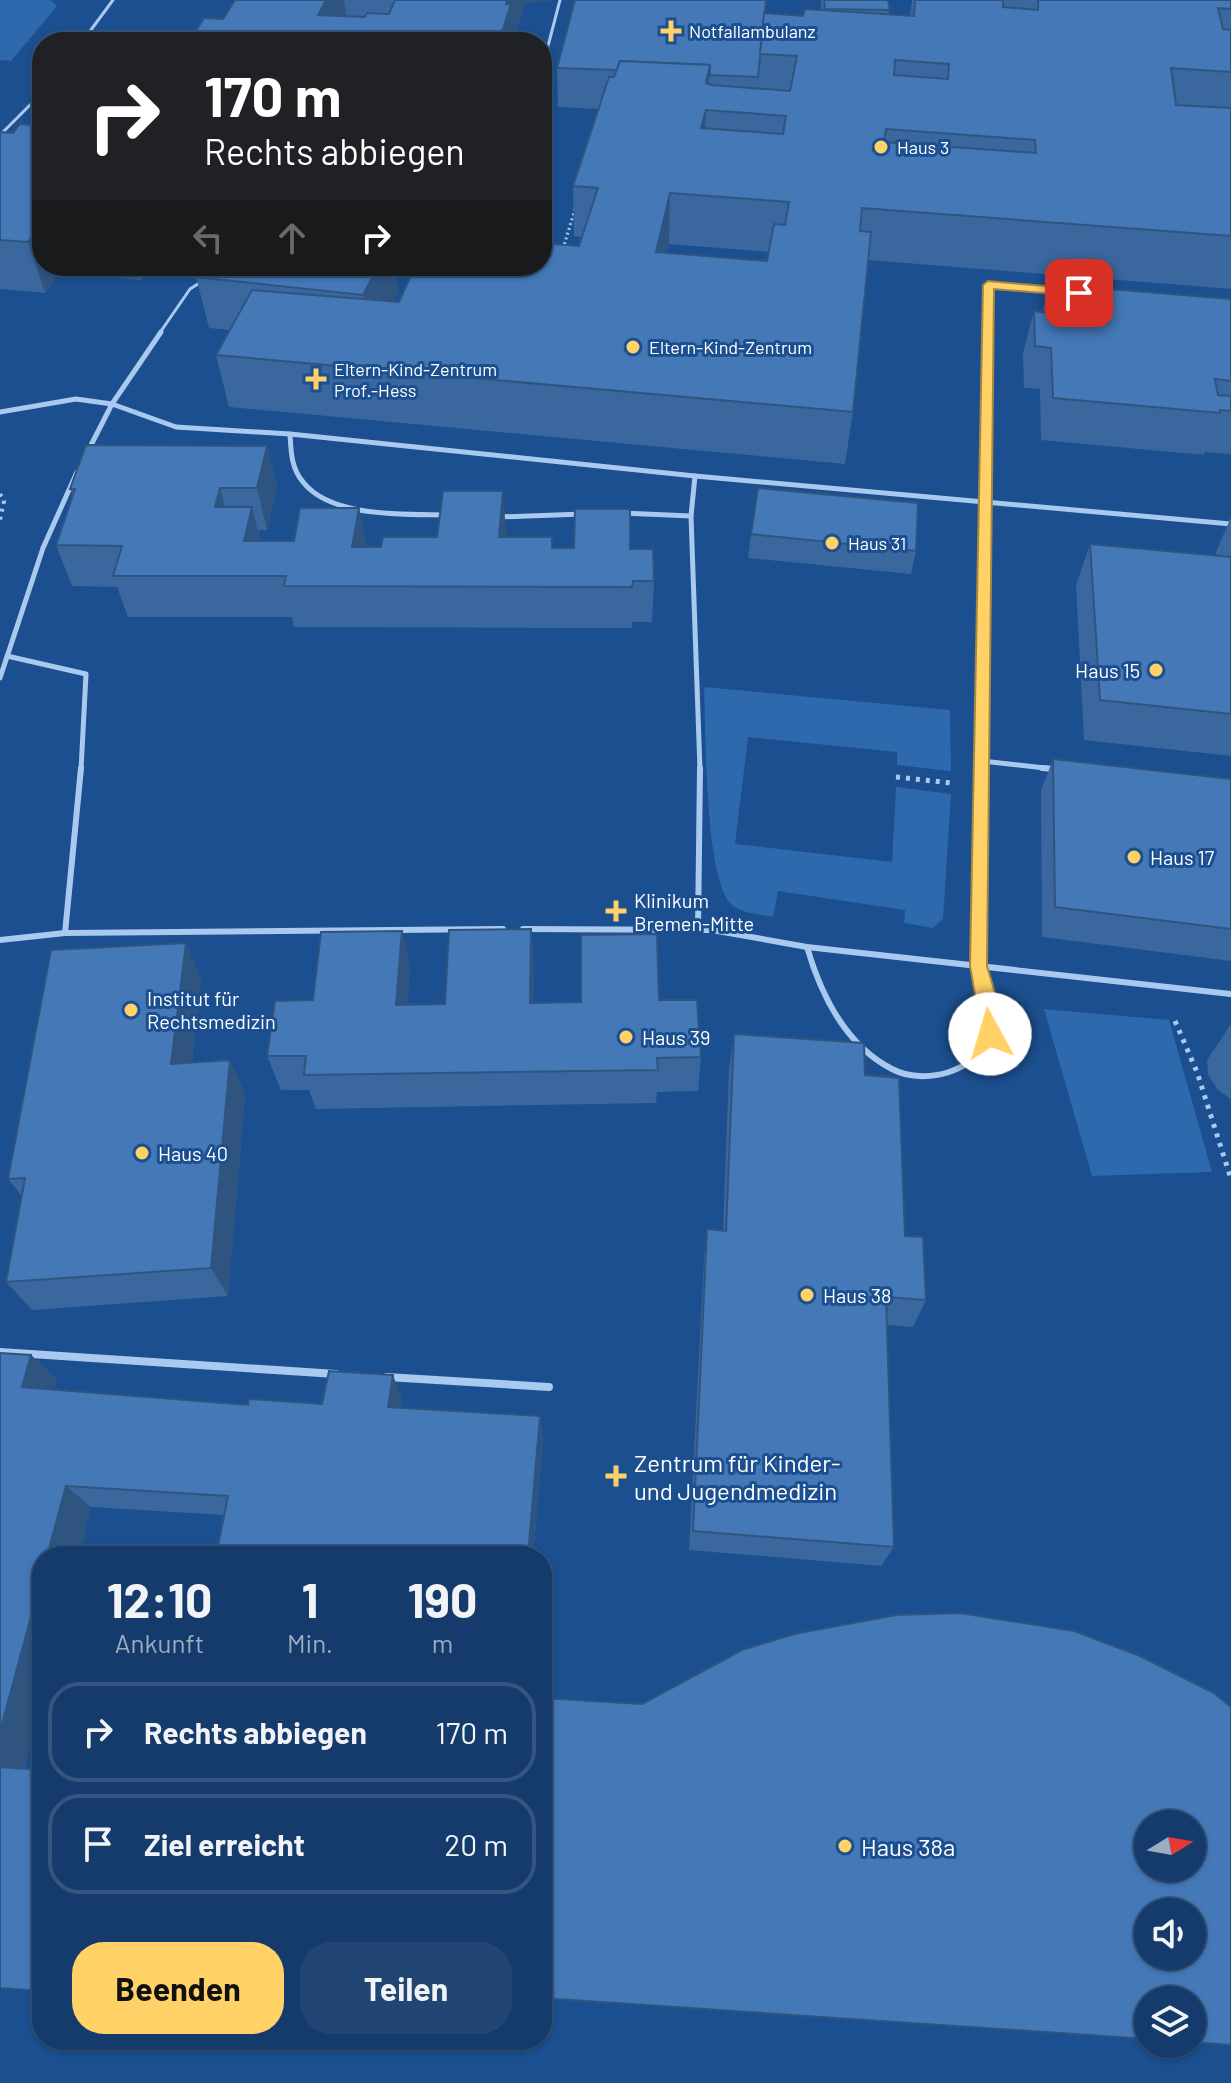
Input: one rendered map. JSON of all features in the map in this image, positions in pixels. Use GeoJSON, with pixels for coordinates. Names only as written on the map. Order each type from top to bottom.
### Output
{"type":"FeatureCollection","features":[{"type":"Feature","properties":{"kind":"lane"},"geometry":{"type":"LineString","coordinates":[[89,32],[113,0]]}},
{"type":"Feature","properties":{"kind":"lane"},"geometry":{"type":"LineString","coordinates":[[552,32],[560,0]]}},
{"type":"Feature","properties":{"kind":"lane"},"geometry":{"type":"LineString","coordinates":[[0,135],[32,103]]}},
{"type":"Feature","properties":{"kind":"lane"},"geometry":{"type":"LineString","coordinates":[[87,453],[112,404],[190,289],[212,276]]}},
{"type":"Feature","properties":{"kind":"lane"},"geometry":{"type":"LineString","coordinates":[[807,947],[818,987],[838,1022],[890,1070],[926,1077],[954,1071],[974,1061],[990,1034],[987,1000],[978,966],[988,285],[1064,291]]}},
{"type":"Feature","properties":{"kind":"lane"},"geometry":{"type":"LineString","coordinates":[[0,412],[76,399],[112,404],[176,427],[290,434],[695,476],[1231,524]]}},
{"type":"Feature","properties":{"kind":"lane"},"geometry":{"type":"LineString","coordinates":[[290,434],[288,452],[293,473],[316,495],[338,505],[377,513],[453,515]]}},
{"type":"Feature","properties":{"kind":"lane"},"geometry":{"type":"LineString","coordinates":[[0,678],[47,535],[80,466]]}},
{"type":"Feature","properties":{"kind":"lane"},"geometry":{"type":"LineString","coordinates":[[695,476],[691,516],[700,726],[698,930]]}},
{"type":"Feature","properties":{"kind":"lane"},"geometry":{"type":"LineString","coordinates":[[607,513],[691,516]]}},
{"type":"Feature","properties":{"kind":"lane"},"geometry":{"type":"LineString","coordinates":[[483,516],[592,514]]}},
{"type":"Feature","properties":{"kind":"lane"},"geometry":{"type":"LineString","coordinates":[[7,656],[86,674],[84,733],[65,933]]}},
{"type":"Feature","properties":{"kind":"lane"},"geometry":{"type":"LineString","coordinates":[[982,761],[1060,770]]}},
{"type":"Feature","properties":{"kind":"lane"},"geometry":{"type":"LineString","coordinates":[[0,940],[65,933],[698,930],[807,947],[1231,994]]}},
{"type":"Feature","properties":{"kind":"lane"},"geometry":{"type":"LineString","coordinates":[[0,1352],[349,1375]]}},
{"type":"Feature","properties":{"kind":"lane"},"geometry":{"type":"LineString","coordinates":[[379,1377],[549,1387]]}},
{"type":"Feature","properties":{"kind":"path"},"geometry":{"type":"LineString","coordinates":[[560,261],[577,201]]}},
{"type":"Feature","properties":{"kind":"path"},"geometry":{"type":"LineString","coordinates":[[0,494],[4,501],[0,520]]}},
{"type":"Feature","properties":{"kind":"path"},"geometry":{"type":"LineString","coordinates":[[896,777],[981,786]]}},
{"type":"Feature","properties":{"kind":"path"},"geometry":{"type":"LineString","coordinates":[[1161,987],[1197,1072],[1231,1179]]}},
{"type":"Feature","properties":{"kind":"shaded area"},"geometry":{"type":"Polygon","coordinates":[[[0,0],[50,0],[57,6],[32,32],[11,61],[0,60],[0,0]]]}},
{"type":"Feature","properties":{"kind":"shaded area"},"geometry":{"type":"Polygon","coordinates":[[[704,687],[950,710],[951,771],[897,765],[897,752],[748,737],[735,844],[892,862],[896,787],[951,794],[943,919],[933,928],[904,923],[905,910],[778,891],[773,917],[746,912],[732,905],[723,890],[711,836],[704,687]]]}},
{"type":"Feature","properties":{"kind":"shaded area"},"geometry":{"type":"Polygon","coordinates":[[[1044,1009],[1169,1020],[1212,1172],[1092,1176],[1044,1009]]]}},
{"type":"Feature","properties":{"kind":"building"},"geometry":{"type":"Polygon","coordinates":[[[235,0],[326,0],[318,15],[365,17],[367,13],[389,14],[395,0],[507,0],[506,4],[511,4],[502,32],[195,32],[204,18],[223,19],[235,0]]]}},
{"type":"Feature","properties":{"kind":"building"},"geometry":{"type":"Polygon","coordinates":[[[575,0],[766,0],[758,77],[710,75],[710,65],[620,61],[617,70],[557,68],[575,0]]]}},
{"type":"Feature","properties":{"kind":"building"},"geometry":{"type":"Polygon","coordinates":[[[824,0],[888,0],[890,10],[825,9],[824,0]]]}},
{"type":"Feature","properties":{"kind":"building"},"geometry":{"type":"Polygon","coordinates":[[[915,0],[1003,0],[1003,7],[1038,10],[1038,0],[1231,0],[1231,9],[1218,8],[1223,29],[1231,30],[1231,72],[1171,68],[1176,105],[1231,108],[1231,236],[862,208],[860,231],[871,232],[853,412],[216,355],[252,290],[399,302],[411,276],[552,276],[552,244],[579,246],[598,188],[573,186],[609,77],[614,77],[620,61],[710,65],[706,83],[712,85],[790,91],[797,56],[760,54],[764,13],[803,16],[805,9],[914,16],[915,0]],[[895,60],[894,75],[948,79],[949,64],[895,60]],[[706,110],[701,128],[783,134],[786,116],[706,110]],[[886,129],[884,142],[1036,153],[1035,140],[886,129]],[[670,193],[656,252],[767,261],[774,224],[785,225],[789,202],[670,193]]]}},
{"type":"Feature","properties":{"kind":"building"},"geometry":{"type":"Polygon","coordinates":[[[20,124],[32,125],[32,236],[28,242],[0,240],[0,132],[13,133],[20,124]]]}},
{"type":"Feature","properties":{"kind":"building"},"geometry":{"type":"Polygon","coordinates":[[[197,276],[373,276],[363,295],[197,276]]]}},
{"type":"Feature","properties":{"kind":"building"},"geometry":{"type":"Polygon","coordinates":[[[1050,284],[1231,299],[1231,381],[1215,379],[1218,395],[1231,396],[1231,411],[1220,410],[1220,413],[1053,398],[1051,348],[1035,346],[1034,311],[1050,313],[1050,284]]]}},
{"type":"Feature","properties":{"kind":"building"},"geometry":{"type":"Polygon","coordinates":[[[86,445],[267,446],[257,488],[220,488],[215,507],[252,507],[244,541],[294,541],[300,508],[359,508],[352,547],[381,547],[383,537],[437,537],[443,491],[503,491],[499,537],[552,537],[552,548],[574,548],[575,509],[630,509],[630,549],[653,549],[654,581],[633,581],[632,587],[284,586],[286,576],[113,576],[122,546],[56,545],[75,489],[70,489],[86,445]]]}},
{"type":"Feature","properties":{"kind":"building"},"geometry":{"type":"Polygon","coordinates":[[[758,488],[918,503],[916,551],[751,534],[758,488]]]}},
{"type":"Feature","properties":{"kind":"building","name":"Haus 15"},"geometry":{"type":"Polygon","coordinates":[[[1090,544],[1231,557],[1231,714],[1100,700],[1090,544]]]}},
{"type":"Feature","properties":{"kind":"building","name":"Haus 17"},"geometry":{"type":"Polygon","coordinates":[[[1053,759],[1231,779],[1231,929],[1055,907],[1053,759]]]}},
{"type":"Feature","properties":{"kind":"building","name":"Haus 39"},"geometry":{"type":"Polygon","coordinates":[[[531,929],[530,1003],[581,1002],[581,935],[657,934],[659,1000],[697,1000],[701,1057],[657,1058],[658,1070],[304,1075],[306,1056],[267,1056],[275,1001],[313,1000],[321,932],[402,931],[396,1005],[445,1004],[449,930],[531,929]]]}},
{"type":"Feature","properties":{"kind":"building","name":"Haus 40"},"geometry":{"type":"Polygon","coordinates":[[[186,943],[171,1064],[230,1060],[211,1268],[6,1282],[25,1178],[8,1179],[51,950],[186,943]]]}},
{"type":"Feature","properties":{"kind":"building","name":"Haus 38"},"geometry":{"type":"Polygon","coordinates":[[[734,1034],[864,1043],[865,1075],[899,1078],[905,1236],[923,1237],[926,1300],[886,1297],[894,1547],[693,1531],[707,1229],[726,1231],[734,1034]]]}},
{"type":"Feature","properties":{"kind":"building"},"geometry":{"type":"Polygon","coordinates":[[[0,1353],[31,1355],[22,1387],[248,1405],[249,1399],[322,1404],[329,1371],[393,1375],[388,1407],[540,1416],[529,1546],[218,1546],[228,1496],[66,1486],[50,1546],[32,1546],[32,1613],[0,1731],[0,1353]]]}},
{"type":"Feature","properties":{"kind":"building","name":"Haus 38a"},"geometry":{"type":"Polygon","coordinates":[[[960,1613],[1074,1631],[1140,1656],[1214,1693],[1231,1707],[1231,2045],[1206,2043],[1206,1986],[1134,1986],[1134,2038],[552,1999],[552,1699],[642,1704],[742,1650],[794,1634],[896,1615],[960,1613]]]}},
{"type":"Feature","properties":{"kind":"building"},"geometry":{"type":"Polygon","coordinates":[[[0,1767],[32,1769],[32,1990],[0,1988],[0,1767]]]}},
{"type":"Feature","properties":{"kind":"place","name":"Notfallambulanz"},"geometry":{"type":"Point","coordinates":[671,31]}},
{"type":"Feature","properties":{"kind":"place","name":"Haus 3"},"geometry":{"type":"Point","coordinates":[881,147]}},
{"type":"Feature","properties":{"kind":"place","name":"Eltern-Kind-Zentrum"},"geometry":{"type":"Point","coordinates":[633,347]}},
{"type":"Feature","properties":{"kind":"place","name":"Eltern-Kind-Zentrum Prof.-Hess"},"geometry":{"type":"Point","coordinates":[316,379]}},
{"type":"Feature","properties":{"kind":"place","name":"Haus 31"},"geometry":{"type":"Point","coordinates":[832,543]}},
{"type":"Feature","properties":{"kind":"place","name":"Haus 15"},"geometry":{"type":"Point","coordinates":[1156,670]}},
{"type":"Feature","properties":{"kind":"place","name":"Haus 17"},"geometry":{"type":"Point","coordinates":[1134,857]}},
{"type":"Feature","properties":{"kind":"place","name":"Klinikum Bremen-Mitte"},"geometry":{"type":"Point","coordinates":[616,911]}},
{"type":"Feature","properties":{"kind":"place","name":"Institut für Rechtsmedizin"},"geometry":{"type":"Point","coordinates":[131,1010]}},
{"type":"Feature","properties":{"kind":"place","name":"Haus 39"},"geometry":{"type":"Point","coordinates":[626,1037]}},
{"type":"Feature","properties":{"kind":"place","name":"Haus 40"},"geometry":{"type":"Point","coordinates":[142,1153]}},
{"type":"Feature","properties":{"kind":"place","name":"Haus 38"},"geometry":{"type":"Point","coordinates":[807,1295]}},
{"type":"Feature","properties":{"kind":"place","name":"Zentrum für Kinder- und Jugendmedizin"},"geometry":{"type":"Point","coordinates":[616,1476]}},
{"type":"Feature","properties":{"kind":"place","name":"Haus 38a"},"geometry":{"type":"Point","coordinates":[845,1846]}},
{"type":"Feature","properties":{"kind":"route"},"geometry":{"type":"LineString","coordinates":[[990,1034],[987,1000],[978,966],[988,285],[1079,293]]}}]}
